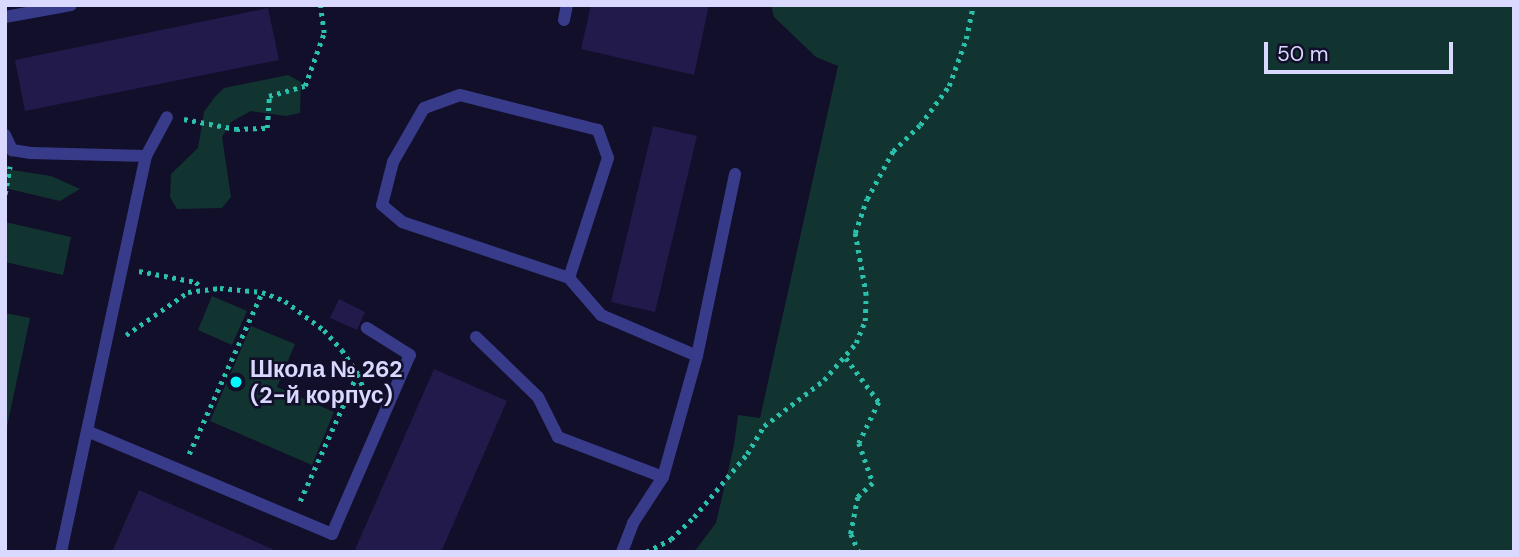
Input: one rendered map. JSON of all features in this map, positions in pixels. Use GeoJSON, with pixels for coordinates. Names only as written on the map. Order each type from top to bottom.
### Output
{"type":"FeatureCollection","features":[{"type":"Feature","properties":{"kind":"lane"},"geometry":{"type":"LineString","coordinates":[[5,17],[71,5]]}},
{"type":"Feature","properties":{"kind":"lane"},"geometry":{"type":"LineString","coordinates":[[564,20],[567,5]]}},
{"type":"Feature","properties":{"kind":"lane"},"geometry":{"type":"LineString","coordinates":[[569,278],[608,158],[598,130],[460,95],[424,108],[393,162],[382,205],[402,222],[569,278],[601,315],[697,356]]}},
{"type":"Feature","properties":{"kind":"lane"},"geometry":{"type":"LineString","coordinates":[[61,552],[146,156],[167,117]]}},
{"type":"Feature","properties":{"kind":"lane"},"geometry":{"type":"LineString","coordinates":[[5,135],[12,150],[80,157],[146,156]]}},
{"type":"Feature","properties":{"kind":"lane"},"geometry":{"type":"LineString","coordinates":[[622,552],[633,523],[663,477],[697,356],[735,174]]}},
{"type":"Feature","properties":{"kind":"lane"},"geometry":{"type":"LineString","coordinates":[[87,431],[332,534],[410,355],[367,328]]}},
{"type":"Feature","properties":{"kind":"lane"},"geometry":{"type":"LineString","coordinates":[[476,337],[538,397],[558,436],[663,477]]}},
{"type":"Feature","properties":{"kind":"path"},"geometry":{"type":"LineString","coordinates":[[167,117],[236,129],[267,128],[269,96],[305,86],[324,33],[320,5]]}},
{"type":"Feature","properties":{"kind":"path"},"geometry":{"type":"LineString","coordinates":[[646,552],[671,539],[694,517],[747,454],[764,426],[824,380],[846,358],[865,320],[866,295],[855,233],[867,199],[893,151],[920,125],[950,86],[966,39],[973,5]]}},
{"type":"Feature","properties":{"kind":"path"},"geometry":{"type":"LineString","coordinates":[[5,194],[12,150]]}},
{"type":"Feature","properties":{"kind":"path"},"geometry":{"type":"LineString","coordinates":[[131,269],[195,282],[201,288]]}},
{"type":"Feature","properties":{"kind":"path"},"geometry":{"type":"LineString","coordinates":[[124,337],[173,300],[201,288],[261,292],[285,301],[302,312],[342,350],[358,374],[370,405]]}},
{"type":"Feature","properties":{"kind":"path"},"geometry":{"type":"LineString","coordinates":[[176,453],[187,458],[261,292]]}},
{"type":"Feature","properties":{"kind":"path"},"geometry":{"type":"LineString","coordinates":[[846,358],[879,402],[859,443],[873,483],[858,497],[851,534],[859,552]]}},
{"type":"Feature","properties":{"kind":"path"},"geometry":{"type":"LineString","coordinates":[[292,517],[358,374]]}},
{"type":"Feature","properties":{"kind":"green space"},"geometry":{"type":"Polygon","coordinates":[[[771,5],[1514,5],[1514,552],[694,552],[716,523],[738,415],[760,418],[838,66],[816,57],[774,17],[771,5]]]}},
{"type":"Feature","properties":{"kind":"green space"},"geometry":{"type":"Polygon","coordinates":[[[288,75],[301,82],[300,113],[286,116],[251,111],[231,122],[222,137],[231,197],[222,208],[177,209],[170,197],[171,174],[198,148],[204,112],[214,98],[224,88],[288,75]]]}},
{"type":"Feature","properties":{"kind":"green space"},"geometry":{"type":"Polygon","coordinates":[[[5,169],[51,176],[80,189],[60,201],[5,188],[5,169]]]}},
{"type":"Feature","properties":{"kind":"green space"},"geometry":{"type":"Polygon","coordinates":[[[5,222],[71,237],[63,275],[5,262],[5,222]]]}},
{"type":"Feature","properties":{"kind":"green space"},"geometry":{"type":"Polygon","coordinates":[[[212,296],[247,311],[232,345],[198,330],[212,296]]]}},
{"type":"Feature","properties":{"kind":"green space"},"geometry":{"type":"Polygon","coordinates":[[[5,313],[30,318],[5,436],[5,313]]]}},
{"type":"Feature","properties":{"kind":"green space"},"geometry":{"type":"Polygon","coordinates":[[[251,326],[295,344],[277,387],[334,412],[312,465],[210,421],[251,326]]]}},
{"type":"Feature","properties":{"kind":"building"},"geometry":{"type":"Polygon","coordinates":[[[591,5],[709,5],[694,75],[581,49],[591,5]]]}},
{"type":"Feature","properties":{"kind":"building"},"geometry":{"type":"Polygon","coordinates":[[[268,8],[279,60],[25,111],[15,60],[268,8]]]}},
{"type":"Feature","properties":{"kind":"building"},"geometry":{"type":"Polygon","coordinates":[[[653,126],[697,136],[655,312],[611,302],[653,126]]]}},
{"type":"Feature","properties":{"kind":"building"},"geometry":{"type":"Polygon","coordinates":[[[339,299],[365,312],[357,330],[330,318],[339,299]]]}},
{"type":"Feature","properties":{"kind":"building"},"geometry":{"type":"Polygon","coordinates":[[[434,369],[507,401],[441,552],[354,552],[434,369]]]}},
{"type":"Feature","properties":{"kind":"building"},"geometry":{"type":"Polygon","coordinates":[[[139,490],[279,552],[112,552],[139,490]]]}},
{"type":"Feature","properties":{"kind":"place","name":"Школа № 262 (2-й корпус)"},"geometry":{"type":"Point","coordinates":[236,382]}}]}
